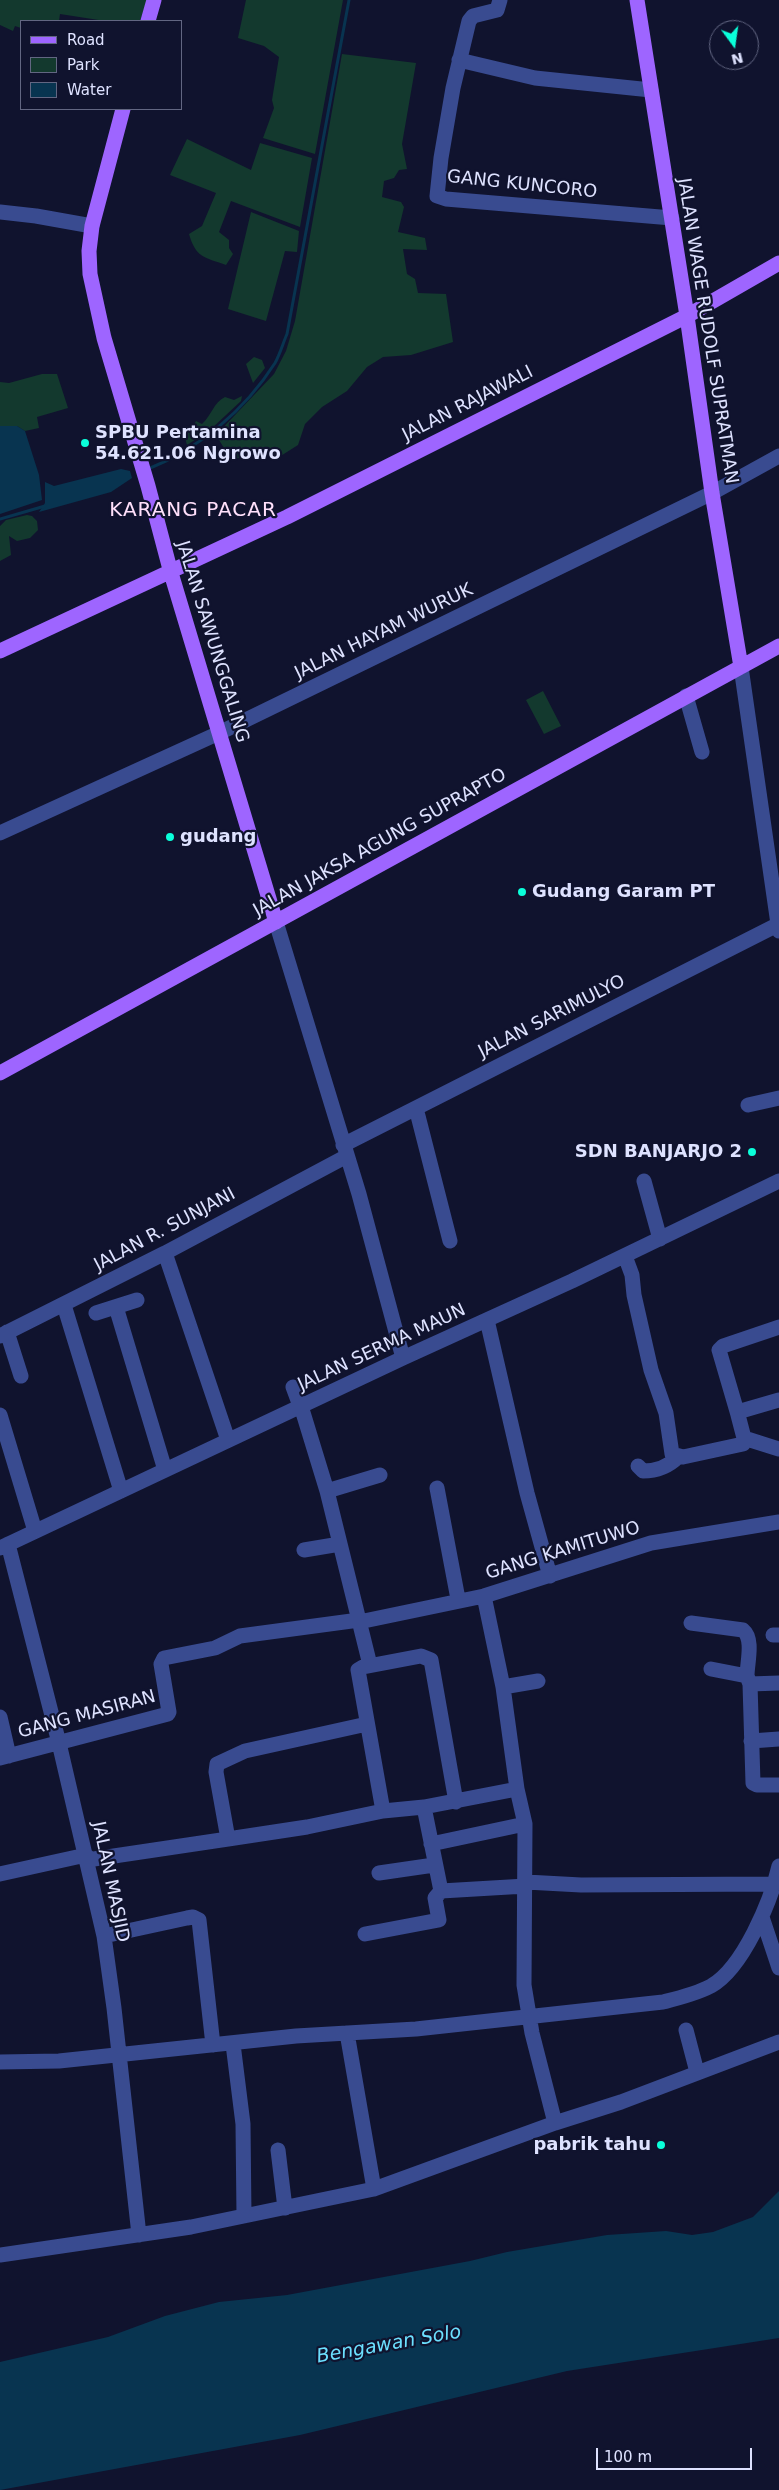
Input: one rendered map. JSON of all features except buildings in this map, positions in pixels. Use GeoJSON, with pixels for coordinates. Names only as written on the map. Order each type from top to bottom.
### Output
{"type":"FeatureCollection","features":[{"type":"Feature","properties":{"kind":"main road"},"geometry":{"type":"LineString","coordinates":[[148,20],[154,0]]}},
{"type":"Feature","properties":{"kind":"main road","name":"JALAN WAGE RUDOLF SUPRATMAN"},"geometry":{"type":"LineString","coordinates":[[637,0],[687,316],[712,493],[741,666]]}},
{"type":"Feature","properties":{"kind":"main road","name":"JALAN SAWUNGGALING"},"geometry":{"type":"LineString","coordinates":[[123,110],[92,226],[89,251],[90,274],[104,338],[148,486],[170,573],[276,922]]}},
{"type":"Feature","properties":{"kind":"main road","name":"JALAN RAJAWALI"},"geometry":{"type":"LineString","coordinates":[[0,651],[170,573],[687,316],[779,263]]}},
{"type":"Feature","properties":{"kind":"main road","name":"JALAN JAKSA AGUNG SUPRAPTO"},"geometry":{"type":"LineString","coordinates":[[0,1073],[779,646]]}},
{"type":"Feature","properties":{"kind":"street","name":"GANG KUNCORO"},"geometry":{"type":"LineString","coordinates":[[500,0],[497,10],[470,18],[459,60],[441,158],[437,193],[440,198],[672,218]]}},
{"type":"Feature","properties":{"kind":"street"},"geometry":{"type":"LineString","coordinates":[[459,60],[535,78],[650,90]]}},
{"type":"Feature","properties":{"kind":"street"},"geometry":{"type":"LineString","coordinates":[[0,212],[92,226]]}},
{"type":"Feature","properties":{"kind":"street","name":"JALAN HAYAM WURUK"},"geometry":{"type":"LineString","coordinates":[[0,833],[219,733],[712,493],[779,456]]}},
{"type":"Feature","properties":{"kind":"street"},"geometry":{"type":"LineString","coordinates":[[741,666],[779,927]]}},
{"type":"Feature","properties":{"kind":"street"},"geometry":{"type":"LineString","coordinates":[[686,696],[702,752]]}},
{"type":"Feature","properties":{"kind":"street"},"geometry":{"type":"LineString","coordinates":[[276,922],[345,1150],[403,1358]]}},
{"type":"Feature","properties":{"kind":"street","name":"JALAN SARIMULYO"},"geometry":{"type":"LineString","coordinates":[[345,1150],[416,1108],[779,927]]}},
{"type":"Feature","properties":{"kind":"street"},"geometry":{"type":"LineString","coordinates":[[748,1105],[779,1098]]}},
{"type":"Feature","properties":{"kind":"street"},"geometry":{"type":"LineString","coordinates":[[416,1108],[450,1242]]}},
{"type":"Feature","properties":{"kind":"street","name":"JALAN R. SUNJANI"},"geometry":{"type":"LineString","coordinates":[[4,1334],[165,1253],[345,1150]]}},
{"type":"Feature","properties":{"kind":"street"},"geometry":{"type":"LineString","coordinates":[[644,1182],[660,1239]]}},
{"type":"Feature","properties":{"kind":"street","name":"JALAN SERMA MAUN"},"geometry":{"type":"LineString","coordinates":[[4,1546],[300,1406],[625,1256],[779,1182]]}},
{"type":"Feature","properties":{"kind":"street"},"geometry":{"type":"LineString","coordinates":[[165,1253],[228,1440]]}},
{"type":"Feature","properties":{"kind":"street"},"geometry":{"type":"LineString","coordinates":[[625,1256],[632,1275],[634,1295],[650,1370],[666,1413],[672,1454],[678,1457]]}},
{"type":"Feature","properties":{"kind":"street"},"geometry":{"type":"LineString","coordinates":[[96,1313],[137,1300]]}},
{"type":"Feature","properties":{"kind":"street"},"geometry":{"type":"LineString","coordinates":[[64,1305],[121,1491]]}},
{"type":"Feature","properties":{"kind":"street"},"geometry":{"type":"LineString","coordinates":[[116,1307],[165,1470]]}},
{"type":"Feature","properties":{"kind":"street"},"geometry":{"type":"LineString","coordinates":[[487,1320],[527,1493],[550,1576]]}},
{"type":"Feature","properties":{"kind":"street"},"geometry":{"type":"LineString","coordinates":[[638,1466],[643,1471],[648,1471],[666,1467],[678,1457],[743,1444],[744,1438],[719,1350],[723,1346],[779,1327]]}},
{"type":"Feature","properties":{"kind":"street"},"geometry":{"type":"LineString","coordinates":[[4,1334],[21,1376]]}},
{"type":"Feature","properties":{"kind":"street"},"geometry":{"type":"LineString","coordinates":[[293,1387],[327,1491],[370,1665]]}},
{"type":"Feature","properties":{"kind":"street"},"geometry":{"type":"LineString","coordinates":[[738,1415],[745,1409],[779,1400]]}},
{"type":"Feature","properties":{"kind":"street"},"geometry":{"type":"LineString","coordinates":[[0,1415],[35,1531]]}},
{"type":"Feature","properties":{"kind":"street"},"geometry":{"type":"LineString","coordinates":[[744,1438],[779,1448]]}},
{"type":"Feature","properties":{"kind":"street"},"geometry":{"type":"LineString","coordinates":[[327,1491],[380,1475]]}},
{"type":"Feature","properties":{"kind":"street"},"geometry":{"type":"LineString","coordinates":[[437,1488],[458,1600]]}},
{"type":"Feature","properties":{"kind":"street","name":"GANG KAMITUWO"},"geometry":{"type":"LineString","coordinates":[[359,1621],[484,1596],[651,1543],[779,1522]]}},
{"type":"Feature","properties":{"kind":"street"},"geometry":{"type":"LineString","coordinates":[[304,1550],[340,1544]]}},
{"type":"Feature","properties":{"kind":"street","name":"JALAN MASJID"},"geometry":{"type":"LineString","coordinates":[[4,1546],[60,1743],[104,1936],[139,2235]]}},
{"type":"Feature","properties":{"kind":"street"},"geometry":{"type":"LineString","coordinates":[[484,1596],[503,1687],[517,1789],[525,1824],[524,1985],[529,2015],[555,2124]]}},
{"type":"Feature","properties":{"kind":"street","name":"GANG MASIRAN"},"geometry":{"type":"LineString","coordinates":[[5,1757],[168,1714],[169,1710],[161,1664],[164,1658],[215,1648],[240,1636],[359,1621]]}},
{"type":"Feature","properties":{"kind":"street"},"geometry":{"type":"LineString","coordinates":[[691,1623],[743,1630],[747,1633],[749,1639],[748,1680],[752,1783],[757,1785],[779,1785]]}},
{"type":"Feature","properties":{"kind":"street"},"geometry":{"type":"LineString","coordinates":[[383,1811],[358,1673],[359,1668],[421,1656],[431,1660],[456,1802]]}},
{"type":"Feature","properties":{"kind":"street"},"geometry":{"type":"LineString","coordinates":[[711,1669],[748,1680],[779,1683]]}},
{"type":"Feature","properties":{"kind":"street"},"geometry":{"type":"LineString","coordinates":[[503,1687],[538,1681]]}},
{"type":"Feature","properties":{"kind":"street"},"geometry":{"type":"LineString","coordinates":[[0,1717],[5,1757]]}},
{"type":"Feature","properties":{"kind":"street"},"geometry":{"type":"LineString","coordinates":[[228,1839],[216,1772],[217,1764],[245,1751],[367,1724]]}},
{"type":"Feature","properties":{"kind":"street"},"geometry":{"type":"LineString","coordinates":[[751,1741],[779,1739]]}},
{"type":"Feature","properties":{"kind":"street"},"geometry":{"type":"LineString","coordinates":[[0,1874],[87,1858],[308,1827],[383,1811],[456,1802],[517,1789]]}},
{"type":"Feature","properties":{"kind":"street"},"geometry":{"type":"LineString","coordinates":[[424,1807],[434,1865],[441,1891]]}},
{"type":"Feature","properties":{"kind":"street"},"geometry":{"type":"LineString","coordinates":[[430,1844],[525,1824]]}},
{"type":"Feature","properties":{"kind":"street"},"geometry":{"type":"LineString","coordinates":[[379,1873],[434,1865]]}},
{"type":"Feature","properties":{"kind":"street"},"geometry":{"type":"LineString","coordinates":[[0,2062],[59,2061],[296,2036],[416,2029],[529,2015],[663,2002],[699,1992],[722,1978],[740,1956],[762,1917],[779,1866]]}},
{"type":"Feature","properties":{"kind":"street"},"geometry":{"type":"LineString","coordinates":[[365,1934],[439,1920],[435,1898],[441,1891],[526,1884],[774,1884]]}},
{"type":"Feature","properties":{"kind":"street"},"geometry":{"type":"LineString","coordinates":[[104,1936],[187,1918],[193,1917],[199,1920],[213,2045]]}},
{"type":"Feature","properties":{"kind":"street"},"geometry":{"type":"LineString","coordinates":[[762,1917],[779,1968]]}},
{"type":"Feature","properties":{"kind":"street"},"geometry":{"type":"LineString","coordinates":[[686,2030],[697,2072]]}},
{"type":"Feature","properties":{"kind":"street"},"geometry":{"type":"LineString","coordinates":[[347,2033],[374,2189]]}},
{"type":"Feature","properties":{"kind":"street"},"geometry":{"type":"LineString","coordinates":[[0,2255],[139,2235],[285,2208],[374,2189],[621,2102],[779,2042]]}},
{"type":"Feature","properties":{"kind":"street"},"geometry":{"type":"LineString","coordinates":[[233,2044],[243,2124],[244,2216]]}},
{"type":"Feature","properties":{"kind":"street"},"geometry":{"type":"LineString","coordinates":[[278,2150],[285,2208]]}},
{"type":"Feature","properties":{"kind":"green space"},"geometry":{"type":"Polygon","coordinates":[[[0,0],[147,0],[140,20],[99,20],[60,14],[59,20],[20,20],[20,28],[15,26],[13,31],[0,25],[0,0]]]}},
{"type":"Feature","properties":{"kind":"green space"},"geometry":{"type":"Polygon","coordinates":[[[246,0],[343,0],[315,154],[263,138],[274,108],[272,100],[279,57],[264,46],[238,38],[246,0]]]}},
{"type":"Feature","properties":{"kind":"green space"},"geometry":{"type":"Polygon","coordinates":[[[342,54],[416,63],[402,144],[407,169],[399,170],[394,178],[384,181],[382,197],[401,202],[404,207],[398,232],[425,238],[427,250],[403,249],[407,274],[415,279],[418,293],[446,294],[453,342],[411,355],[383,357],[367,367],[347,391],[322,407],[305,424],[298,445],[279,457],[262,450],[241,458],[230,458],[216,435],[274,374],[286,351],[295,321],[342,54]]]}},
{"type":"Feature","properties":{"kind":"green space"},"geometry":{"type":"Polygon","coordinates":[[[187,139],[251,170],[260,143],[312,158],[300,227],[231,201],[219,232],[229,240],[229,248],[233,254],[226,265],[202,256],[195,248],[189,234],[202,226],[216,193],[170,175],[187,139]]]}},
{"type":"Feature","properties":{"kind":"green space"},"geometry":{"type":"Polygon","coordinates":[[[251,212],[299,231],[297,252],[285,251],[266,321],[228,309],[251,212]]]}},
{"type":"Feature","properties":{"kind":"green space"},"geometry":{"type":"Polygon","coordinates":[[[254,357],[262,360],[265,368],[253,383],[246,364],[254,357]]]}},
{"type":"Feature","properties":{"kind":"green space"},"geometry":{"type":"Polygon","coordinates":[[[42,374],[57,374],[68,408],[37,417],[39,428],[25,431],[17,426],[0,426],[0,382],[9,383],[42,374]]]}},
{"type":"Feature","properties":{"kind":"green space"},"geometry":{"type":"Polygon","coordinates":[[[242,396],[241,401],[210,430],[187,445],[184,434],[190,432],[196,421],[202,424],[218,402],[225,397],[234,400],[242,396]]]}},
{"type":"Feature","properties":{"kind":"green space"},"geometry":{"type":"Polygon","coordinates":[[[27,515],[32,516],[37,521],[38,530],[30,538],[17,541],[9,536],[11,555],[0,561],[0,526],[6,520],[27,515]]]}},
{"type":"Feature","properties":{"kind":"green space"},"geometry":{"type":"Polygon","coordinates":[[[543,691],[561,726],[544,734],[526,700],[543,691]]]}},
{"type":"Feature","properties":{"kind":"water"},"geometry":{"type":"Polygon","coordinates":[[[0,426],[17,426],[25,431],[39,475],[42,500],[0,514],[0,426]]]}},
{"type":"Feature","properties":{"kind":"water"},"geometry":{"type":"Polygon","coordinates":[[[121,469],[130,471],[132,478],[111,492],[39,512],[45,503],[45,482],[54,486],[121,469]]]}},
{"type":"Feature","properties":{"kind":"water","name":"Bengawan Solo"},"geometry":{"type":"Polygon","coordinates":[[[779,2191],[779,2338],[567,2371],[300,2435],[0,2490],[0,2362],[108,2337],[165,2316],[219,2302],[287,2295],[470,2261],[507,2252],[607,2235],[666,2231],[692,2235],[713,2232],[753,2217],[779,2191]]]}},
{"type":"Feature","properties":{"kind":"waterway"},"geometry":{"type":"LineString","coordinates":[[148,469],[185,451],[219,426],[250,397],[275,363],[287,334],[349,0]]}},
{"type":"Feature","properties":{"kind":"waterway"},"geometry":{"type":"LineString","coordinates":[[0,519],[45,506]]}},
{"type":"Feature","properties":{"kind":"place","name":"SPBU Pertamina 54.621.06 Ngrowo"},"geometry":{"type":"Point","coordinates":[85,443]}},
{"type":"Feature","properties":{"kind":"place","name":"gudang"},"geometry":{"type":"Point","coordinates":[170,837]}},
{"type":"Feature","properties":{"kind":"place","name":"Gudang Garam PT"},"geometry":{"type":"Point","coordinates":[522,892]}},
{"type":"Feature","properties":{"kind":"place","name":"SDN BANJARJO 2"},"geometry":{"type":"Point","coordinates":[752,1152]}},
{"type":"Feature","properties":{"kind":"place","name":"pabrik tahu"},"geometry":{"type":"Point","coordinates":[661,2145]}},
{"type":"Feature","properties":{"kind":"district","name":"KARANG PACAR"},"geometry":{"type":"Point","coordinates":[193,511]}}]}
